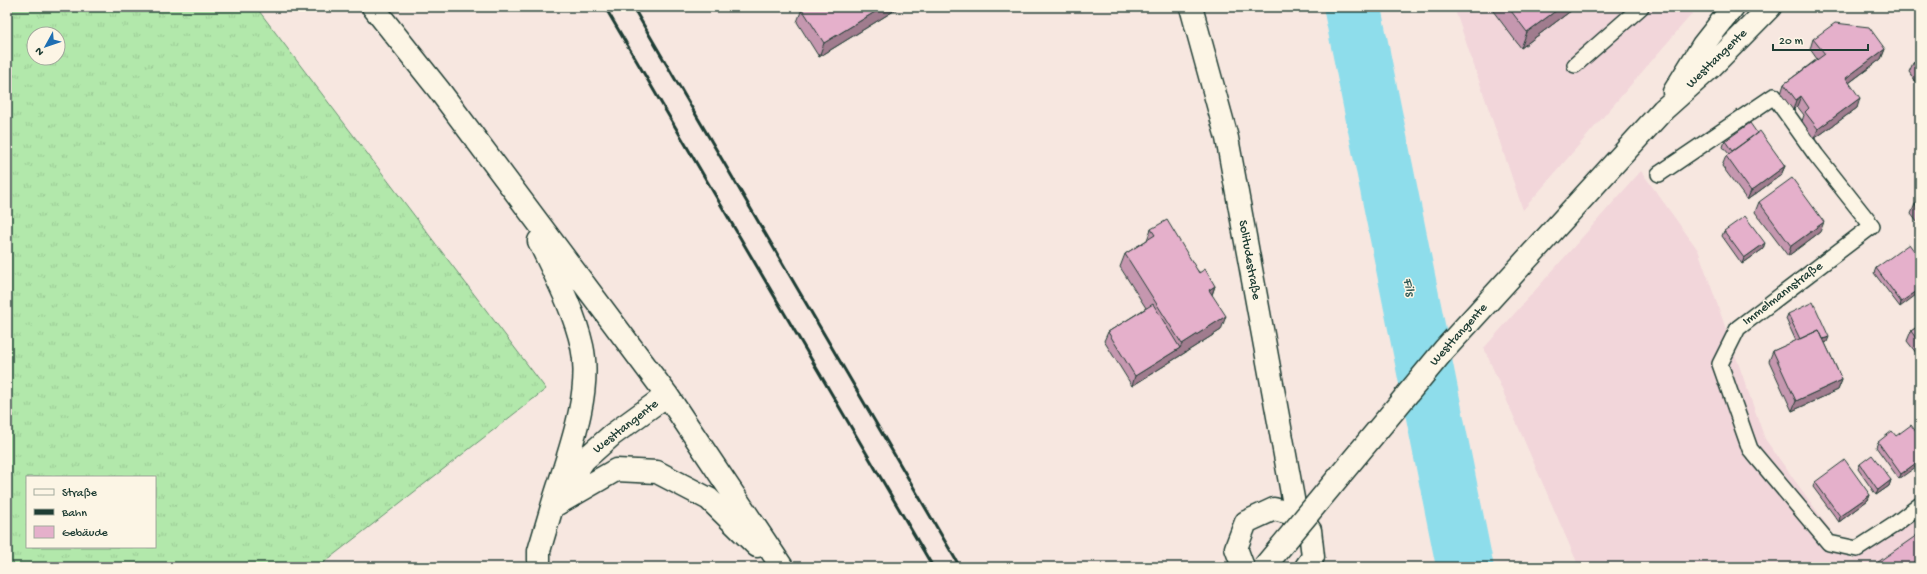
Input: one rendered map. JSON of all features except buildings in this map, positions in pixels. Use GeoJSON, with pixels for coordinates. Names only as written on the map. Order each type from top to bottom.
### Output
{"type":"FeatureCollection","features":[{"type":"Feature","properties":{"kind":"main road"},"geometry":{"type":"LineString","coordinates":[[373,7],[439,90],[521,202],[667,395],[781,567]]}},
{"type":"Feature","properties":{"kind":"main road","name":"Solitudestraße"},"geometry":{"type":"LineString","coordinates":[[1191,7],[1227,138],[1296,515]]}},
{"type":"Feature","properties":{"kind":"main road","name":"Westtangente"},"geometry":{"type":"LineString","coordinates":[[1663,110],[1703,45],[1733,7]]}},
{"type":"Feature","properties":{"kind":"main road","name":"Westtangente"},"geometry":{"type":"LineString","coordinates":[[1264,567],[1444,350],[1663,110],[1711,67],[1770,7]]}},
{"type":"Feature","properties":{"kind":"main road"},"geometry":{"type":"LineString","coordinates":[[521,202],[564,296],[582,347],[584,378],[582,408],[552,507]]}},
{"type":"Feature","properties":{"kind":"main road","name":"Westtangente"},"geometry":{"type":"LineString","coordinates":[[539,567],[539,551],[552,507],[584,460],[612,435],[667,395]]}},
{"type":"Feature","properties":{"kind":"main road"},"geometry":{"type":"LineString","coordinates":[[552,507],[616,470],[657,472],[708,499],[781,567]]}},
{"type":"Feature","properties":{"kind":"main road"},"geometry":{"type":"LineString","coordinates":[[1243,567],[1236,548],[1246,522],[1274,509],[1296,515],[1310,530],[1313,557],[1306,567]]}},
{"type":"Feature","properties":{"kind":"lane"},"geometry":{"type":"LineString","coordinates":[[1576,65],[1641,7]]}},
{"type":"Feature","properties":{"kind":"lane","name":"Immelmannstraße"},"geometry":{"type":"LineString","coordinates":[[1659,174],[1774,96],[1816,155],[1872,226],[1738,328],[1720,364],[1750,449],[1829,543],[1857,549],[1894,525],[1920,505]]}},
{"type":"Feature","properties":{"kind":"shaded area"},"geometry":{"type":"Polygon","coordinates":[[[1454,7],[1698,7],[1523,210],[1454,7]]]}},
{"type":"Feature","properties":{"kind":"shaded area"},"geometry":{"type":"Polygon","coordinates":[[[1641,171],[1698,250],[1765,439],[1852,560],[1920,512],[1920,567],[1579,567],[1484,348],[1641,171]]]}},
{"type":"Feature","properties":{"kind":"green space"},"geometry":{"type":"Polygon","coordinates":[[[7,7],[256,7],[546,389],[318,567],[7,567],[7,7]]]}},
{"type":"Feature","properties":{"kind":"waterway","name":"Fils"},"geometry":{"type":"LineString","coordinates":[[1352,7],[1465,567]]}},
{"type":"Feature","properties":{"kind":"railway"},"geometry":{"type":"LineString","coordinates":[[605,7],[933,567]]}},
{"type":"Feature","properties":{"kind":"railway"},"geometry":{"type":"LineString","coordinates":[[633,7],[960,567]]}}]}
